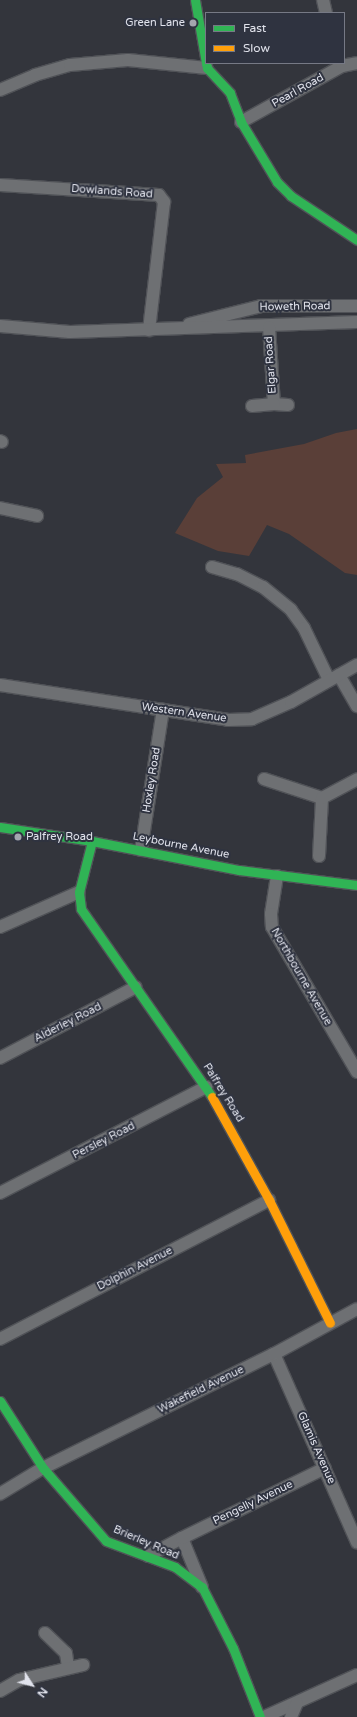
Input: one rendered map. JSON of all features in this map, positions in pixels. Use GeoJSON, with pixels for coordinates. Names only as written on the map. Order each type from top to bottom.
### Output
{"type":"FeatureCollection","features":[{"type":"Feature","properties":{"kind":"street"},"geometry":{"type":"LineString","coordinates":[[195,0],[205,58]]}},
{"type":"Feature","properties":{"kind":"street"},"geometry":{"type":"LineString","coordinates":[[323,0],[326,12]]}},
{"type":"Feature","properties":{"kind":"street"},"geometry":{"type":"LineString","coordinates":[[0,90],[34,75],[70,65],[128,60],[205,64]]}},
{"type":"Feature","properties":{"kind":"street","name":"Pearl Road"},"geometry":{"type":"LineString","coordinates":[[241,122],[342,65],[357,63]]}},
{"type":"Feature","properties":{"kind":"street"},"geometry":{"type":"LineString","coordinates":[[206,64],[230,93],[241,122],[282,187],[307,208],[357,240]]}},
{"type":"Feature","properties":{"kind":"street","name":"Dowlands Road"},"geometry":{"type":"LineString","coordinates":[[0,185],[158,195],[164,202],[149,330]]}},
{"type":"Feature","properties":{"kind":"street","name":"Howeth Road"},"geometry":{"type":"LineString","coordinates":[[164,329],[261,306],[357,306]]}},
{"type":"Feature","properties":{"kind":"street","name":"Howeth Road"},"geometry":{"type":"LineString","coordinates":[[0,326],[70,332],[269,327],[357,322]]}},
{"type":"Feature","properties":{"kind":"street","name":"Elgar Road"},"geometry":{"type":"LineString","coordinates":[[269,327],[274,404]]}},
{"type":"Feature","properties":{"kind":"street","name":"Elgar Road"},"geometry":{"type":"LineString","coordinates":[[252,406],[274,404],[288,406]]}},
{"type":"Feature","properties":{"kind":"street"},"geometry":{"type":"LineString","coordinates":[[0,508],[37,516]]}},
{"type":"Feature","properties":{"kind":"street"},"geometry":{"type":"LineString","coordinates":[[212,567],[237,574],[263,587],[291,610],[304,628],[334,678],[357,706]]}},
{"type":"Feature","properties":{"kind":"street","name":"Western Avenue"},"geometry":{"type":"LineString","coordinates":[[0,685],[228,720],[252,719],[291,702],[357,665]]}},
{"type":"Feature","properties":{"kind":"street","name":"Hoxley Road"},"geometry":{"type":"LineString","coordinates":[[141,850],[163,710]]}},
{"type":"Feature","properties":{"kind":"street"},"geometry":{"type":"LineString","coordinates":[[264,779],[322,798],[357,779]]}},
{"type":"Feature","properties":{"kind":"street"},"geometry":{"type":"LineString","coordinates":[[320,856],[322,798]]}},
{"type":"Feature","properties":{"kind":"street","name":"Leybourne Avenue"},"geometry":{"type":"LineString","coordinates":[[0,827],[92,841],[205,864],[277,876],[357,885]]}},
{"type":"Feature","properties":{"kind":"street","name":"Palfrey Road"},"geometry":{"type":"LineString","coordinates":[[92,841],[80,892],[81,909],[206,1087],[269,1200],[330,1323]]}},
{"type":"Feature","properties":{"kind":"street","name":"Northbourne Avenue"},"geometry":{"type":"LineString","coordinates":[[277,876],[270,914],[272,927],[357,1072]]}},
{"type":"Feature","properties":{"kind":"street"},"geometry":{"type":"LineString","coordinates":[[0,927],[80,892]]}},
{"type":"Feature","properties":{"kind":"street","name":"Alderley Road"},"geometry":{"type":"LineString","coordinates":[[0,1058],[136,987]]}},
{"type":"Feature","properties":{"kind":"street","name":"Persley Road"},"geometry":{"type":"LineString","coordinates":[[0,1193],[206,1087]]}},
{"type":"Feature","properties":{"kind":"street","name":"Dolphin Avenue"},"geometry":{"type":"LineString","coordinates":[[0,1339],[269,1200]]}},
{"type":"Feature","properties":{"kind":"street","name":"Wakefield Avenue"},"geometry":{"type":"LineString","coordinates":[[0,1494],[43,1468],[274,1354],[357,1309]]}},
{"type":"Feature","properties":{"kind":"street","name":"Glamis Avenue"},"geometry":{"type":"LineString","coordinates":[[274,1354],[357,1542]]}},
{"type":"Feature","properties":{"kind":"street","name":"Brierley Road"},"geometry":{"type":"LineString","coordinates":[[0,1401],[43,1468],[106,1541],[175,1567],[202,1587],[233,1648],[260,1717]]}},
{"type":"Feature","properties":{"kind":"street","name":"Pengelly Avenue"},"geometry":{"type":"LineString","coordinates":[[148,1556],[325,1468]]}},
{"type":"Feature","properties":{"kind":"street"},"geometry":{"type":"LineString","coordinates":[[182,1538],[202,1587]]}},
{"type":"Feature","properties":{"kind":"street"},"geometry":{"type":"LineString","coordinates":[[45,1633],[66,1653],[68,1668]]}},
{"type":"Feature","properties":{"kind":"street"},"geometry":{"type":"LineString","coordinates":[[0,1691],[19,1680],[83,1665]]}},
{"type":"Feature","properties":{"kind":"street"},"geometry":{"type":"LineString","coordinates":[[264,1717],[357,1675]]}},
{"type":"Feature","properties":{"kind":"street"},"geometry":{"type":"LineString","coordinates":[[292,1717],[297,1703]]}},
{"type":"Feature","properties":{"kind":"shaded area"},"geometry":{"type":"Polygon","coordinates":[[[357,429],[357,575],[345,573],[289,534],[267,525],[249,556],[218,551],[175,533],[197,498],[223,477],[216,464],[246,463],[245,455],[304,444],[336,433],[357,429]]]}},
{"type":"Feature","properties":{"kind":"traffic: fast"},"geometry":{"type":"LineString","coordinates":[[195,0],[205,57]]}},
{"type":"Feature","properties":{"kind":"traffic: fast"},"geometry":{"type":"LineString","coordinates":[[206,64],[207,68],[230,93],[241,122],[277,182],[291,196],[357,240]]}},
{"type":"Feature","properties":{"kind":"traffic: fast"},"geometry":{"type":"LineString","coordinates":[[0,827],[92,841],[239,870],[357,885]]}},
{"type":"Feature","properties":{"kind":"traffic: fast"},"geometry":{"type":"LineString","coordinates":[[92,841],[79,892],[81,909],[212,1097]]}},
{"type":"Feature","properties":{"kind":"traffic: fast"},"geometry":{"type":"LineString","coordinates":[[0,1401],[43,1468],[106,1541],[175,1567],[202,1587],[233,1648],[260,1717]]}},
{"type":"Feature","properties":{"kind":"traffic: slow"},"geometry":{"type":"LineString","coordinates":[[212,1097],[269,1200],[330,1323]]}},
{"type":"Feature","properties":{"kind":"place","name":"Green Lane"},"geometry":{"type":"Point","coordinates":[193,23]}},
{"type":"Feature","properties":{"kind":"place","name":"Palfrey Road"},"geometry":{"type":"Point","coordinates":[18,837]}}]}
